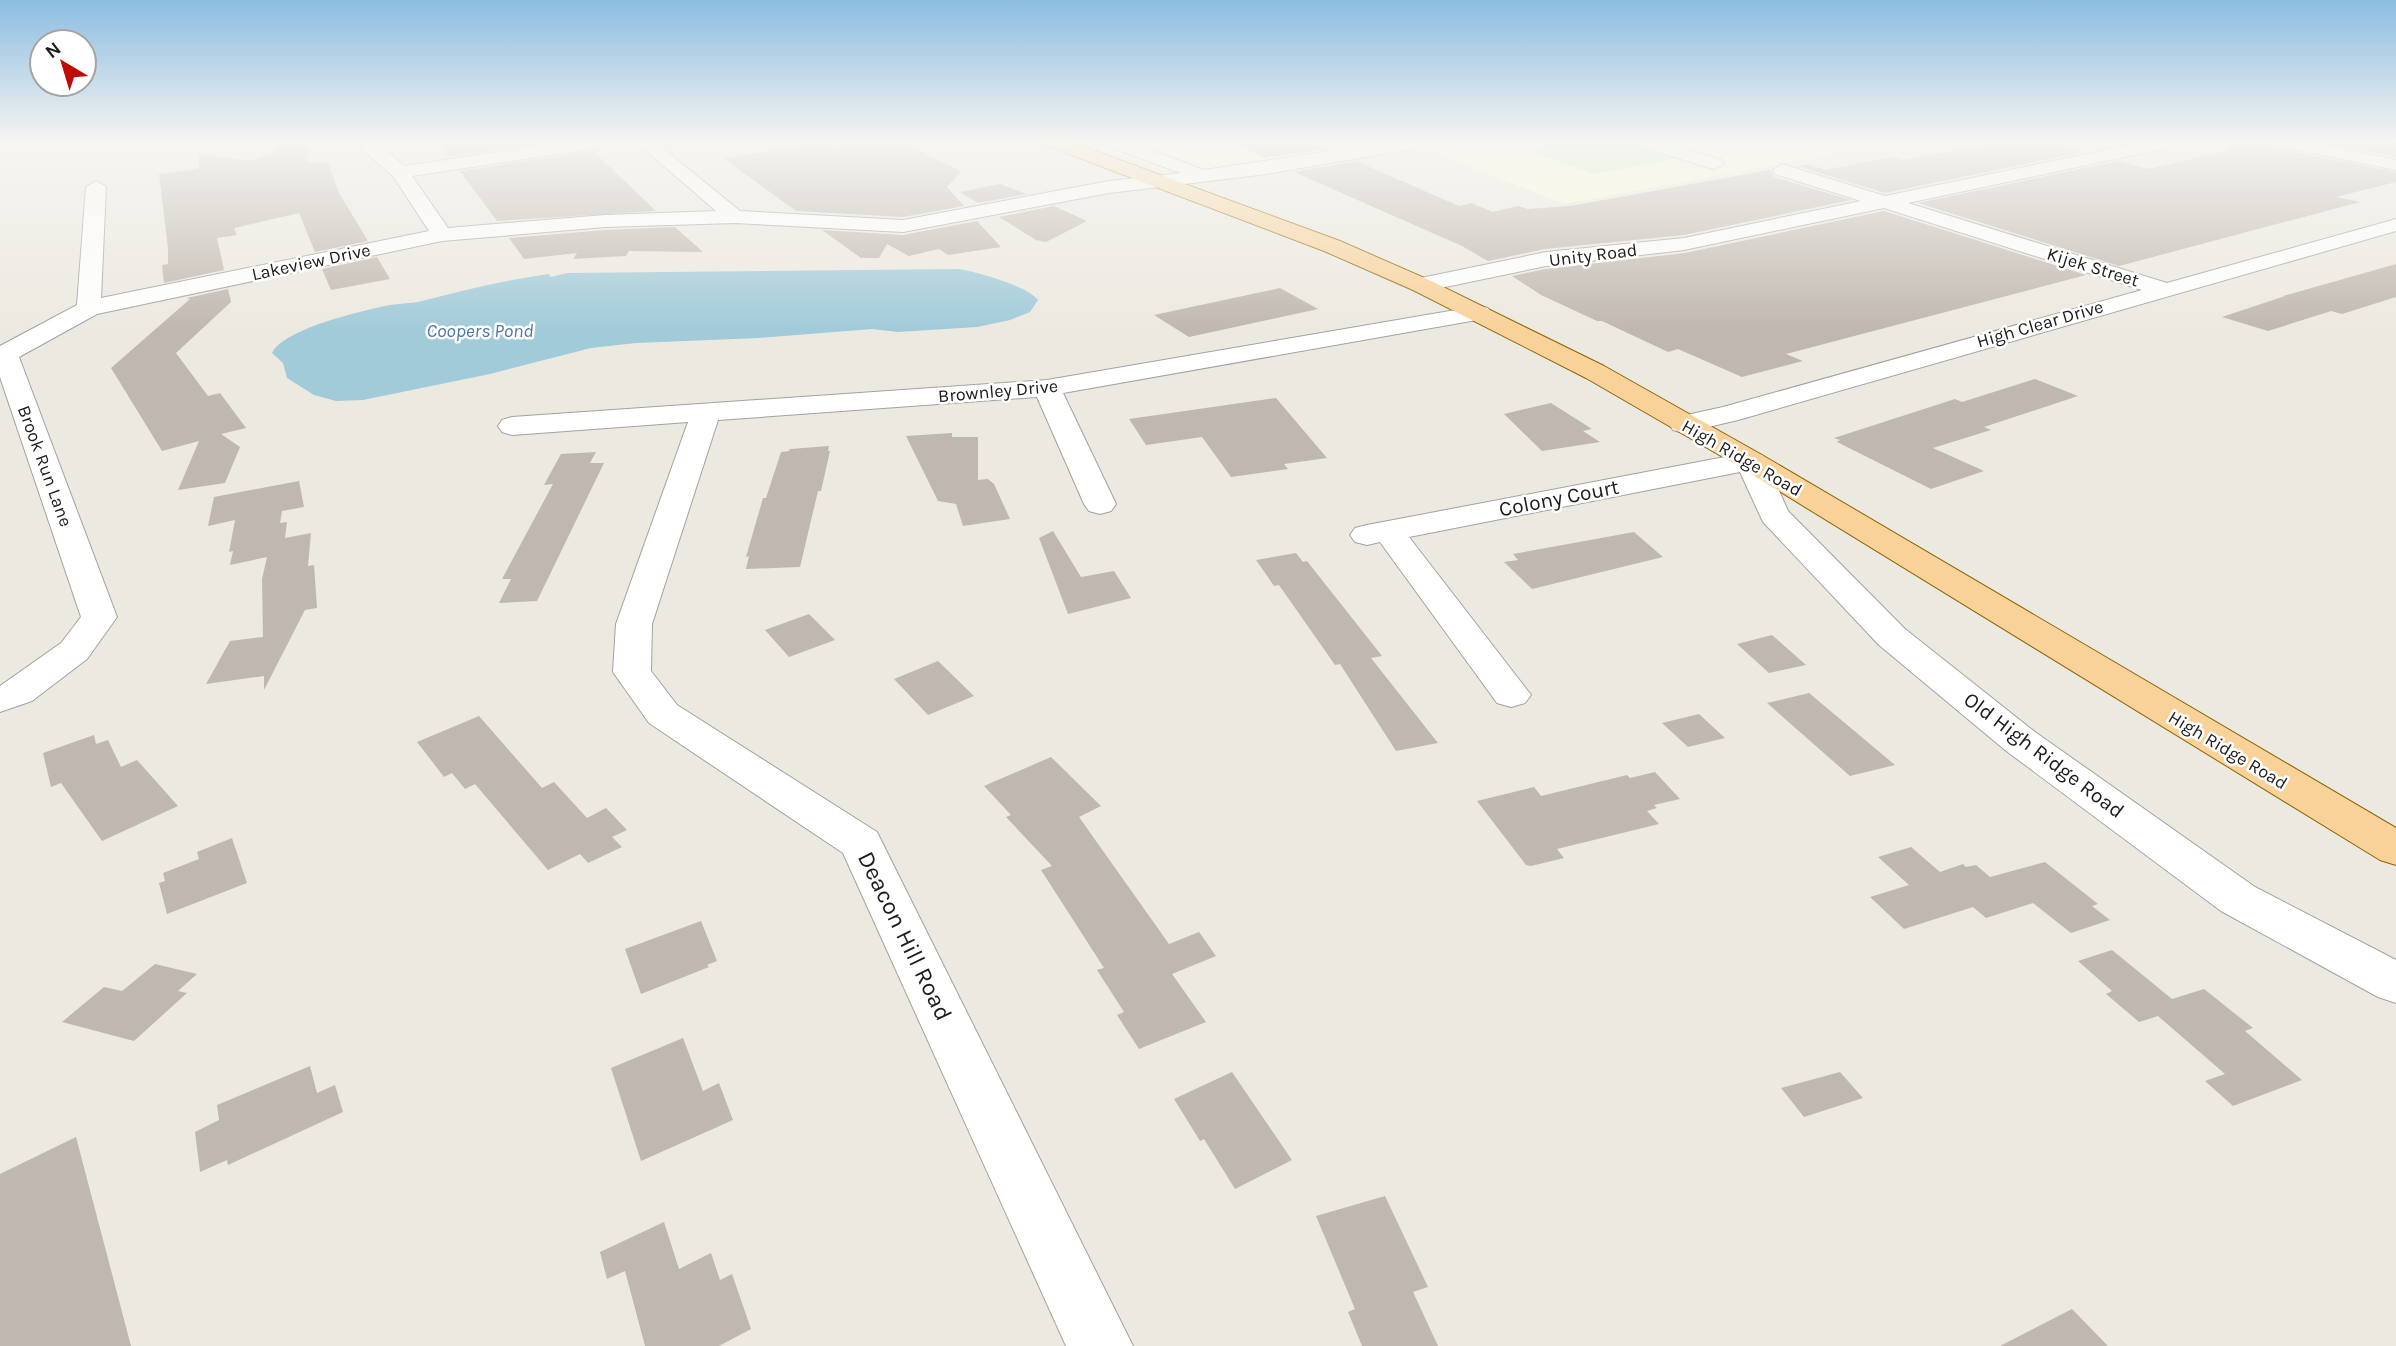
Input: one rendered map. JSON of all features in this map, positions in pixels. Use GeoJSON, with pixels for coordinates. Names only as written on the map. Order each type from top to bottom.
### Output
{"type":"FeatureCollection","features":[{"type":"Feature","properties":{"kind":"main road","name":"High Ridge Road"},"geometry":{"type":"LineString","coordinates":[[1220,204],[1332,246],[1421,285],[1595,372],[1751,461],[2396,849]]}},
{"type":"Feature","properties":{"kind":"street"},"geometry":{"type":"LineString","coordinates":[[89,308],[95,204]]}},
{"type":"Feature","properties":{"kind":"street"},"geometry":{"type":"LineString","coordinates":[[421,204],[442,235]]}},
{"type":"Feature","properties":{"kind":"street"},"geometry":{"type":"LineString","coordinates":[[719,204],[735,217]]}},
{"type":"Feature","properties":{"kind":"street","name":"Lakeview Drive"},"geometry":{"type":"LineString","coordinates":[[89,308],[442,235],[606,221],[735,217],[903,226],[1021,204]]}},
{"type":"Feature","properties":{"kind":"street","name":"Unity Road"},"geometry":{"type":"LineString","coordinates":[[1421,285],[1546,260],[1684,244],[1875,204]]}},
{"type":"Feature","properties":{"kind":"street","name":"Kijek Street"},"geometry":{"type":"LineString","coordinates":[[1890,204],[2164,289]]}},
{"type":"Feature","properties":{"kind":"street","name":"High Clear Drive"},"geometry":{"type":"LineString","coordinates":[[1683,424],[1728,414],[2396,225]]}},
{"type":"Feature","properties":{"kind":"street","name":"Brook Run Lane"},"geometry":{"type":"LineString","coordinates":[[0,700],[18,693],[74,651],[99,617],[5,354],[89,308]]}},
{"type":"Feature","properties":{"kind":"street","name":"Brownley Drive"},"geometry":{"type":"LineString","coordinates":[[512,426],[1047,388],[1479,313]]}},
{"type":"Feature","properties":{"kind":"street"},"geometry":{"type":"LineString","coordinates":[[1047,388],[1100,504]]}},
{"type":"Feature","properties":{"kind":"street","name":"Deacon Hill Road"},"geometry":{"type":"LineString","coordinates":[[706,412],[634,624],[632,672],[663,714],[861,843],[1100,1346]]}},
{"type":"Feature","properties":{"kind":"street","name":"Colony Court"},"geometry":{"type":"LineString","coordinates":[[1511,695],[1377,533],[1751,461]]}},
{"type":"Feature","properties":{"kind":"street","name":"Old High Ridge Road"},"geometry":{"type":"LineString","coordinates":[[1751,461],[1774,515],[1892,637],[2020,741],[2238,899],[2396,983]]}},
{"type":"Feature","properties":{"kind":"water","name":"Coopers Pond"},"geometry":{"type":"Polygon","coordinates":[[[959,269],[1013,285],[1038,300],[1030,312],[1010,320],[977,327],[898,332],[872,329],[591,348],[490,374],[363,400],[336,401],[314,395],[287,378],[283,363],[272,353],[291,336],[341,317],[549,274],[550,277],[568,273],[959,269]]]}},
{"type":"Feature","properties":{"kind":"building"},"geometry":{"type":"Polygon","coordinates":[[[163,204],[346,204],[368,241],[315,252],[299,213],[234,228],[237,235],[217,238],[224,270],[164,283],[162,265],[168,264],[163,204]]]}},
{"type":"Feature","properties":{"kind":"building"},"geometry":{"type":"Polygon","coordinates":[[[484,204],[648,204],[656,211],[497,221],[484,204]]]}},
{"type":"Feature","properties":{"kind":"building"},"geometry":{"type":"Polygon","coordinates":[[[786,204],[962,204],[964,206],[903,217],[796,211],[786,204]]]}},
{"type":"Feature","properties":{"kind":"building"},"geometry":{"type":"Polygon","coordinates":[[[1366,204],[1459,206],[1473,204],[1493,212],[1518,206],[1528,209],[1582,204],[1833,204],[1684,235],[1545,249],[1488,261],[1462,246],[1366,204]]]}},
{"type":"Feature","properties":{"kind":"building"},"geometry":{"type":"Polygon","coordinates":[[[1921,204],[2353,204],[2119,266],[1921,204]]]}},
{"type":"Feature","properties":{"kind":"building"},"geometry":{"type":"Polygon","coordinates":[[[1054,206],[1087,221],[1046,242],[1036,240],[999,217],[1054,206]]]}},
{"type":"Feature","properties":{"kind":"building"},"geometry":{"type":"Polygon","coordinates":[[[1884,211],[2086,275],[1786,354],[1803,361],[1742,377],[1678,349],[1668,352],[1597,321],[1541,295],[1512,276],[1546,269],[1685,253],[1884,211]]]}},
{"type":"Feature","properties":{"kind":"building"},"geometry":{"type":"Polygon","coordinates":[[[977,221],[1001,247],[948,255],[939,249],[909,256],[887,244],[879,258],[861,258],[822,230],[903,235],[977,221]]]}},
{"type":"Feature","properties":{"kind":"building"},"geometry":{"type":"Polygon","coordinates":[[[675,227],[703,252],[629,251],[626,256],[573,259],[577,253],[524,259],[509,238],[605,230],[675,227]]]}},
{"type":"Feature","properties":{"kind":"building"},"geometry":{"type":"Polygon","coordinates":[[[377,257],[390,279],[331,290],[322,269],[377,257]]]}},
{"type":"Feature","properties":{"kind":"building"},"geometry":{"type":"Polygon","coordinates":[[[2396,264],[2396,297],[2342,314],[2331,311],[2268,331],[2222,317],[2283,296],[2396,264]]]}},
{"type":"Feature","properties":{"kind":"building"},"geometry":{"type":"Polygon","coordinates":[[[1280,288],[1318,309],[1189,337],[1154,315],[1280,288]]]}},
{"type":"Feature","properties":{"kind":"building"},"geometry":{"type":"Polygon","coordinates":[[[228,289],[231,302],[176,353],[208,396],[220,393],[246,428],[221,434],[240,447],[225,483],[178,490],[199,441],[162,451],[111,368],[190,299],[187,298],[228,289]]]}},
{"type":"Feature","properties":{"kind":"building"},"geometry":{"type":"Polygon","coordinates":[[[2035,379],[2078,396],[1984,427],[1991,430],[1933,448],[1984,471],[1931,489],[1837,442],[1840,440],[1834,438],[1955,399],[1962,402],[2035,379]]]}},
{"type":"Feature","properties":{"kind":"building"},"geometry":{"type":"Polygon","coordinates":[[[1276,398],[1327,458],[1284,464],[1288,469],[1231,477],[1202,437],[1146,445],[1129,419],[1276,398]]]}},
{"type":"Feature","properties":{"kind":"building"},"geometry":{"type":"Polygon","coordinates":[[[1551,403],[1592,429],[1583,431],[1600,442],[1542,451],[1504,414],[1551,403]]]}},
{"type":"Feature","properties":{"kind":"building"},"geometry":{"type":"Polygon","coordinates":[[[952,433],[952,437],[978,437],[978,480],[988,479],[994,484],[1010,519],[963,526],[956,504],[938,501],[906,436],[952,433]]]}},
{"type":"Feature","properties":{"kind":"building"},"geometry":{"type":"Polygon","coordinates":[[[829,446],[821,491],[818,491],[800,567],[746,569],[749,556],[746,557],[763,498],[766,498],[781,452],[829,446]]]}},
{"type":"Feature","properties":{"kind":"building"},"geometry":{"type":"Polygon","coordinates":[[[596,452],[590,463],[604,463],[537,601],[499,603],[511,579],[502,579],[553,484],[544,485],[561,454],[596,452]]]}},
{"type":"Feature","properties":{"kind":"building"},"geometry":{"type":"Polygon","coordinates":[[[299,481],[304,507],[282,511],[280,523],[287,522],[285,538],[311,533],[308,566],[314,565],[317,608],[305,610],[264,690],[264,676],[206,684],[230,641],[263,637],[262,579],[267,557],[230,565],[233,551],[229,552],[235,520],[208,526],[214,497],[299,481]]]}},
{"type":"Feature","properties":{"kind":"building"},"geometry":{"type":"Polygon","coordinates":[[[1053,531],[1081,577],[1114,571],[1131,598],[1068,614],[1039,538],[1053,531]]]}},
{"type":"Feature","properties":{"kind":"building"},"geometry":{"type":"Polygon","coordinates":[[[1634,532],[1663,557],[1532,589],[1504,562],[1518,560],[1513,554],[1634,532]]]}},
{"type":"Feature","properties":{"kind":"building"},"geometry":{"type":"Polygon","coordinates":[[[1296,553],[1303,562],[1307,561],[1382,656],[1371,658],[1438,743],[1396,751],[1340,664],[1335,665],[1279,585],[1274,586],[1256,560],[1296,553]]]}},
{"type":"Feature","properties":{"kind":"building"},"geometry":{"type":"Polygon","coordinates":[[[809,614],[835,640],[789,657],[765,630],[809,614]]]}},
{"type":"Feature","properties":{"kind":"building"},"geometry":{"type":"Polygon","coordinates":[[[1772,635],[1806,665],[1769,673],[1737,644],[1772,635]]]}},
{"type":"Feature","properties":{"kind":"building"},"geometry":{"type":"Polygon","coordinates":[[[938,661],[974,696],[928,715],[894,679],[938,661]]]}},
{"type":"Feature","properties":{"kind":"building"},"geometry":{"type":"Polygon","coordinates":[[[1809,693],[1895,765],[1850,776],[1767,703],[1809,693]]]}},
{"type":"Feature","properties":{"kind":"building"},"geometry":{"type":"Polygon","coordinates":[[[1699,714],[1725,738],[1688,747],[1662,723],[1699,714]]]}},
{"type":"Feature","properties":{"kind":"building"},"geometry":{"type":"Polygon","coordinates":[[[479,716],[542,788],[554,782],[587,818],[606,808],[627,830],[612,837],[622,847],[588,863],[580,854],[548,870],[475,784],[465,789],[452,773],[444,777],[417,742],[479,716]]]}},
{"type":"Feature","properties":{"kind":"building"},"geometry":{"type":"Polygon","coordinates":[[[94,735],[96,744],[108,740],[121,767],[137,760],[178,806],[102,841],[61,783],[51,787],[43,753],[94,735]]]}},
{"type":"Feature","properties":{"kind":"building"},"geometry":{"type":"Polygon","coordinates":[[[1051,757],[1101,806],[1079,817],[1169,944],[1199,932],[1216,956],[1172,974],[1206,1022],[1139,1049],[1117,1015],[1124,1012],[1097,970],[1104,968],[1041,870],[1052,866],[1006,817],[1011,815],[984,786],[1051,757]]]}},
{"type":"Feature","properties":{"kind":"building"},"geometry":{"type":"Polygon","coordinates":[[[1655,772],[1680,799],[1654,805],[1657,808],[1647,811],[1659,824],[1557,849],[1564,858],[1531,866],[1526,865],[1477,801],[1534,787],[1541,796],[1627,775],[1630,778],[1655,772]]]}},
{"type":"Feature","properties":{"kind":"building"},"geometry":{"type":"Polygon","coordinates":[[[232,838],[247,883],[167,914],[159,883],[165,881],[163,873],[199,859],[197,852],[232,838]]]}},
{"type":"Feature","properties":{"kind":"building"},"geometry":{"type":"Polygon","coordinates":[[[1911,847],[1940,872],[1963,864],[1966,867],[1976,865],[1990,877],[2045,862],[2098,904],[2092,906],[2110,920],[2071,933],[2033,903],[1986,918],[1973,907],[1904,929],[1870,897],[1909,885],[1878,857],[1911,847]]]}},
{"type":"Feature","properties":{"kind":"building"},"geometry":{"type":"Polygon","coordinates":[[[701,921],[717,961],[707,965],[709,967],[641,994],[625,949],[701,921]]]}},
{"type":"Feature","properties":{"kind":"building"},"geometry":{"type":"Polygon","coordinates":[[[2112,950],[2172,999],[2204,989],[2253,1028],[2245,1031],[2302,1080],[2233,1106],[2205,1081],[2225,1074],[2158,1016],[2139,1022],[2106,994],[2112,991],[2078,961],[2112,950]]]}},
{"type":"Feature","properties":{"kind":"building"},"geometry":{"type":"Polygon","coordinates":[[[155,964],[197,974],[178,991],[187,993],[134,1041],[62,1022],[104,987],[122,991],[155,964]]]}},
{"type":"Feature","properties":{"kind":"building"},"geometry":{"type":"Polygon","coordinates":[[[683,1038],[703,1091],[719,1083],[733,1120],[641,1161],[611,1068],[683,1038]]]}},
{"type":"Feature","properties":{"kind":"building"},"geometry":{"type":"Polygon","coordinates":[[[310,1066],[317,1093],[335,1085],[343,1112],[228,1165],[227,1160],[200,1172],[195,1132],[219,1120],[217,1105],[310,1066]]]}},
{"type":"Feature","properties":{"kind":"building"},"geometry":{"type":"Polygon","coordinates":[[[1232,1072],[1292,1160],[1235,1189],[1204,1139],[1200,1141],[1174,1099],[1232,1072]]]}},
{"type":"Feature","properties":{"kind":"building"},"geometry":{"type":"Polygon","coordinates":[[[1840,1072],[1863,1098],[1804,1117],[1781,1088],[1840,1072]]]}},
{"type":"Feature","properties":{"kind":"building"},"geometry":{"type":"Polygon","coordinates":[[[76,1137],[131,1346],[0,1346],[0,1174],[76,1137]]]}},
{"type":"Feature","properties":{"kind":"building"},"geometry":{"type":"Polygon","coordinates":[[[1385,1196],[1428,1287],[1413,1292],[1438,1346],[1362,1346],[1348,1312],[1355,1309],[1316,1216],[1385,1196]]]}},
{"type":"Feature","properties":{"kind":"building"},"geometry":{"type":"Polygon","coordinates":[[[664,1222],[679,1269],[711,1253],[720,1280],[732,1274],[751,1329],[719,1346],[645,1346],[625,1271],[607,1279],[600,1252],[664,1222]]]}},
{"type":"Feature","properties":{"kind":"building"},"geometry":{"type":"Polygon","coordinates":[[[2072,1309],[2108,1346],[2000,1346],[2072,1309]]]}}]}
